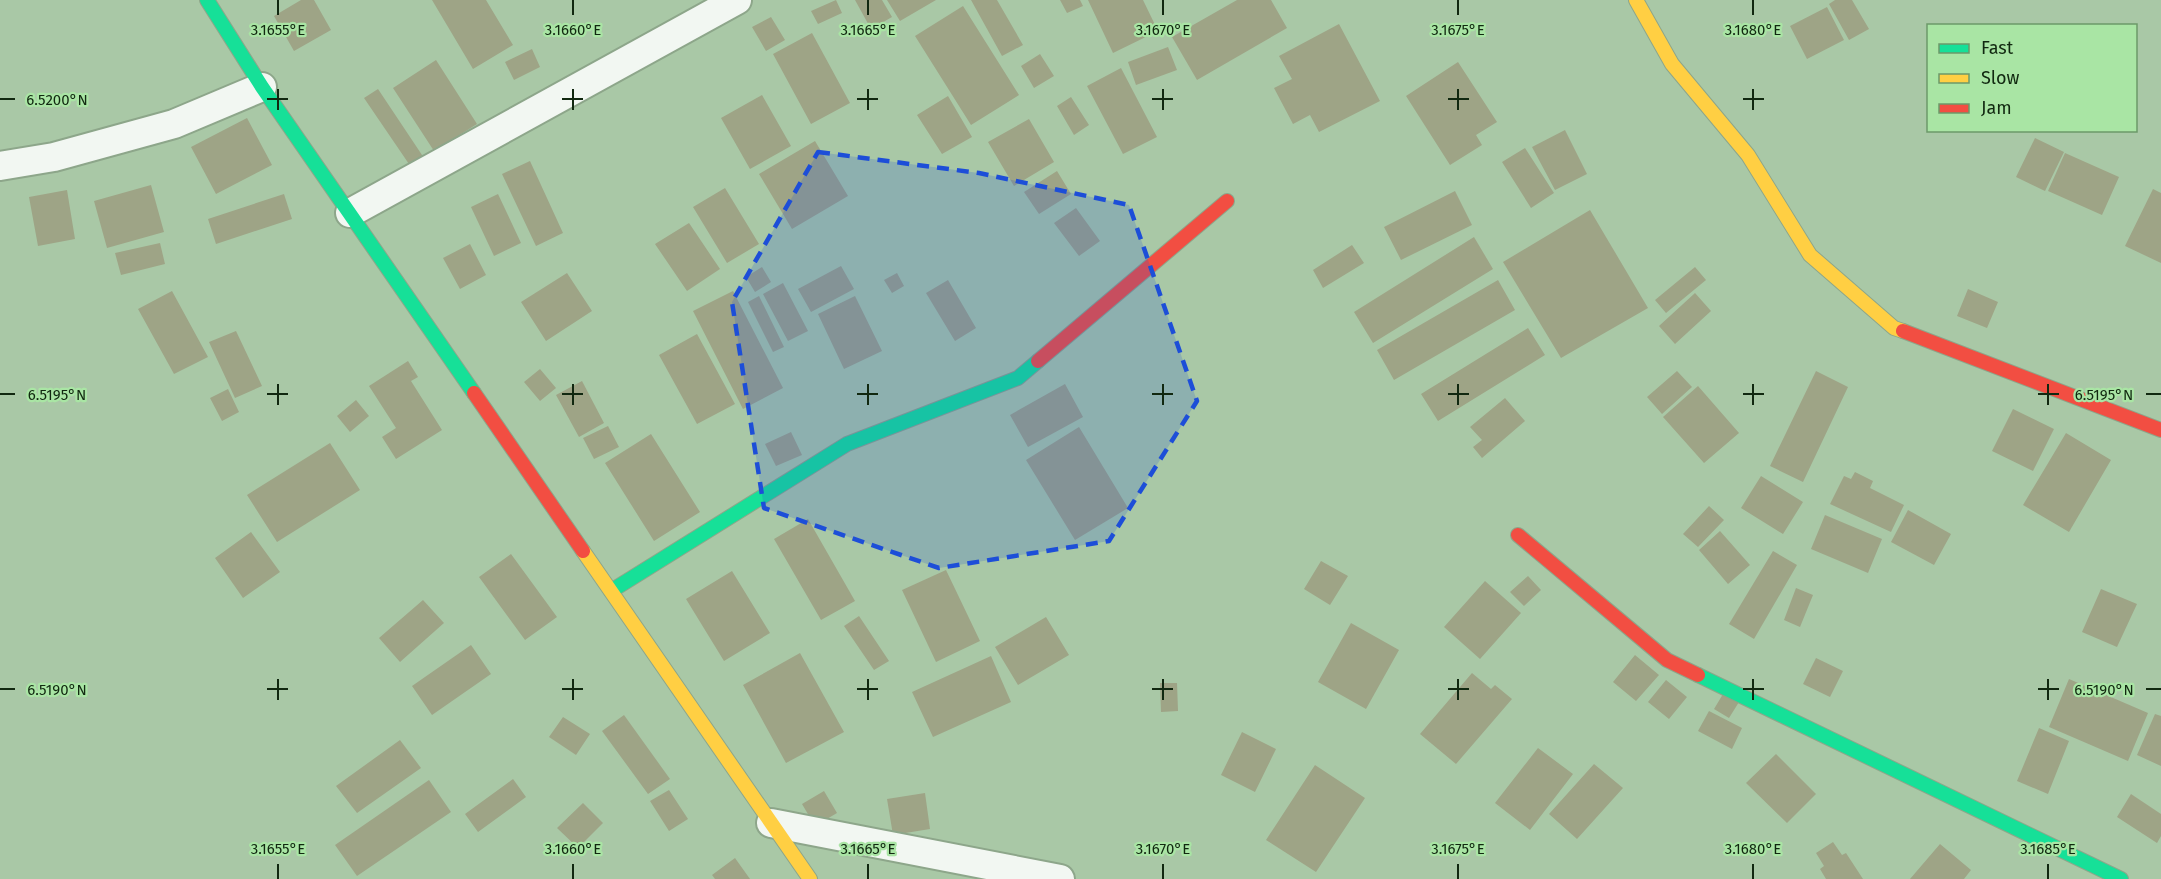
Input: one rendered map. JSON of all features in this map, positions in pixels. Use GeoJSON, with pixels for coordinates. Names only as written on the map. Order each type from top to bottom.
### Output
{"type":"FeatureCollection","features":[{"type":"Feature","properties":{"kind":"street"},"geometry":{"type":"LineString","coordinates":[[207,0],[262,87],[810,879]]}},
{"type":"Feature","properties":{"kind":"street"},"geometry":{"type":"LineString","coordinates":[[350,213],[737,0]]}},
{"type":"Feature","properties":{"kind":"street"},"geometry":{"type":"LineString","coordinates":[[1636,0],[1672,64],[1748,155],[1810,255],[1894,328],[2161,430]]}},
{"type":"Feature","properties":{"kind":"street"},"geometry":{"type":"LineString","coordinates":[[0,166],[54,157],[174,123],[262,87]]}},
{"type":"Feature","properties":{"kind":"street"},"geometry":{"type":"LineString","coordinates":[[611,591],[847,444],[1018,378],[1227,201]]}},
{"type":"Feature","properties":{"kind":"street"},"geometry":{"type":"LineString","coordinates":[[1518,535],[1667,660],[2121,879]]}},
{"type":"Feature","properties":{"kind":"street"},"geometry":{"type":"LineString","coordinates":[[771,823],[1060,879]]}},
{"type":"Feature","properties":{"kind":"highlighted area"},"geometry":{"type":"Polygon","coordinates":[[[818,152],[979,173],[1129,205],[1197,401],[1109,541],[939,568],[764,508],[732,302],[818,152]]]}},
{"type":"Feature","properties":{"kind":"building"},"geometry":{"type":"Polygon","coordinates":[[[301,0],[314,0],[331,30],[294,51],[274,16],[301,0]]]}},
{"type":"Feature","properties":{"kind":"building"},"geometry":{"type":"Polygon","coordinates":[[[432,0],[486,0],[513,45],[473,69],[432,0]]]}},
{"type":"Feature","properties":{"kind":"building"},"geometry":{"type":"Polygon","coordinates":[[[836,0],[842,13],[818,24],[811,11],[836,0]]]}},
{"type":"Feature","properties":{"kind":"building"},"geometry":{"type":"Polygon","coordinates":[[[855,0],[882,0],[892,17],[871,29],[855,0]]]}},
{"type":"Feature","properties":{"kind":"building"},"geometry":{"type":"Polygon","coordinates":[[[887,0],[936,0],[900,21],[887,0]]]}},
{"type":"Feature","properties":{"kind":"building"},"geometry":{"type":"Polygon","coordinates":[[[971,0],[997,0],[1023,45],[1002,56],[971,0]]]}},
{"type":"Feature","properties":{"kind":"building"},"geometry":{"type":"Polygon","coordinates":[[[1060,0],[1080,0],[1083,6],[1067,13],[1060,0]]]}},
{"type":"Feature","properties":{"kind":"building"},"geometry":{"type":"Polygon","coordinates":[[[1088,0],[1143,0],[1158,31],[1113,53],[1088,0]]]}},
{"type":"Feature","properties":{"kind":"building"},"geometry":{"type":"Polygon","coordinates":[[[1237,0],[1271,0],[1287,28],[1197,80],[1172,37],[1237,0]]]}},
{"type":"Feature","properties":{"kind":"building"},"geometry":{"type":"Polygon","coordinates":[[[1835,0],[1852,0],[1869,29],[1849,40],[1829,4],[1835,0]]]}},
{"type":"Feature","properties":{"kind":"building"},"geometry":{"type":"Polygon","coordinates":[[[963,6],[1019,95],[971,125],[915,36],[963,6]]]}},
{"type":"Feature","properties":{"kind":"building"},"geometry":{"type":"Polygon","coordinates":[[[1827,7],[1844,40],[1807,59],[1790,26],[1827,7]]]}},
{"type":"Feature","properties":{"kind":"building"},"geometry":{"type":"Polygon","coordinates":[[[771,17],[785,40],[766,51],[752,27],[771,17]]]}},
{"type":"Feature","properties":{"kind":"building"},"geometry":{"type":"Polygon","coordinates":[[[1339,24],[1380,101],[1319,132],[1310,115],[1293,124],[1274,88],[1292,79],[1279,56],[1339,24]]]}},
{"type":"Feature","properties":{"kind":"building"},"geometry":{"type":"Polygon","coordinates":[[[812,33],[850,103],[811,124],[773,54],[812,33]]]}},
{"type":"Feature","properties":{"kind":"building"},"geometry":{"type":"Polygon","coordinates":[[[1168,47],[1177,70],[1136,85],[1128,62],[1168,47]]]}},
{"type":"Feature","properties":{"kind":"building"},"geometry":{"type":"Polygon","coordinates":[[[532,49],[540,67],[514,80],[505,62],[532,49]]]}},
{"type":"Feature","properties":{"kind":"building"},"geometry":{"type":"Polygon","coordinates":[[[1040,54],[1054,76],[1034,88],[1021,66],[1040,54]]]}},
{"type":"Feature","properties":{"kind":"building"},"geometry":{"type":"Polygon","coordinates":[[[436,60],[477,124],[434,151],[393,88],[436,60]]]}},
{"type":"Feature","properties":{"kind":"building"},"geometry":{"type":"Polygon","coordinates":[[[1458,62],[1497,122],[1476,135],[1482,145],[1450,165],[1406,96],[1458,62]]]}},
{"type":"Feature","properties":{"kind":"building"},"geometry":{"type":"Polygon","coordinates":[[[1121,68],[1157,137],[1123,154],[1087,86],[1121,68]]]}},
{"type":"Feature","properties":{"kind":"building"},"geometry":{"type":"Polygon","coordinates":[[[378,89],[424,158],[411,167],[364,98],[378,89]]]}},
{"type":"Feature","properties":{"kind":"building"},"geometry":{"type":"Polygon","coordinates":[[[762,95],[791,146],[750,169],[721,118],[762,95]]]}},
{"type":"Feature","properties":{"kind":"building"},"geometry":{"type":"Polygon","coordinates":[[[948,96],[972,137],[942,154],[917,115],[948,96]]]}},
{"type":"Feature","properties":{"kind":"building"},"geometry":{"type":"Polygon","coordinates":[[[1071,97],[1089,125],[1074,135],[1057,106],[1071,97]]]}},
{"type":"Feature","properties":{"kind":"building"},"geometry":{"type":"Polygon","coordinates":[[[247,118],[272,165],[216,194],[191,147],[247,118]]]}},
{"type":"Feature","properties":{"kind":"building"},"geometry":{"type":"Polygon","coordinates":[[[1029,119],[1054,162],[1014,186],[988,142],[1029,119]]]}},
{"type":"Feature","properties":{"kind":"building"},"geometry":{"type":"Polygon","coordinates":[[[1565,130],[1587,174],[1555,190],[1532,147],[1565,130]]]}},
{"type":"Feature","properties":{"kind":"building"},"geometry":{"type":"Polygon","coordinates":[[[2035,138],[2064,152],[2045,191],[2016,177],[2035,138]]]}},
{"type":"Feature","properties":{"kind":"building"},"geometry":{"type":"Polygon","coordinates":[[[815,141],[848,196],[792,229],[759,174],[815,141]]]}},
{"type":"Feature","properties":{"kind":"building"},"geometry":{"type":"Polygon","coordinates":[[[1525,148],[1554,193],[1531,208],[1502,162],[1525,148]]]}},
{"type":"Feature","properties":{"kind":"building"},"geometry":{"type":"Polygon","coordinates":[[[2065,153],[2119,177],[2102,215],[2048,191],[2065,153]]]}},
{"type":"Feature","properties":{"kind":"building"},"geometry":{"type":"Polygon","coordinates":[[[530,161],[563,233],[536,246],[502,174],[530,161]]]}},
{"type":"Feature","properties":{"kind":"building"},"geometry":{"type":"Polygon","coordinates":[[[1057,171],[1071,194],[1039,214],[1024,192],[1057,171]]]}},
{"type":"Feature","properties":{"kind":"building"},"geometry":{"type":"Polygon","coordinates":[[[151,185],[164,232],[107,248],[94,201],[151,185]]]}},
{"type":"Feature","properties":{"kind":"building"},"geometry":{"type":"Polygon","coordinates":[[[725,188],[759,244],[727,263],[693,207],[725,188]]]}},
{"type":"Feature","properties":{"kind":"building"},"geometry":{"type":"Polygon","coordinates":[[[2153,189],[2161,193],[2161,263],[2125,246],[2153,189]]]}},
{"type":"Feature","properties":{"kind":"building"},"geometry":{"type":"Polygon","coordinates":[[[67,190],[75,239],[38,246],[29,197],[67,190]]]}},
{"type":"Feature","properties":{"kind":"building"},"geometry":{"type":"Polygon","coordinates":[[[1455,191],[1472,225],[1401,260],[1384,227],[1455,191]]]}},
{"type":"Feature","properties":{"kind":"building"},"geometry":{"type":"Polygon","coordinates":[[[284,194],[292,219],[216,244],[208,219],[284,194]]]}},
{"type":"Feature","properties":{"kind":"building"},"geometry":{"type":"Polygon","coordinates":[[[498,194],[521,243],[494,256],[471,207],[498,194]]]}},
{"type":"Feature","properties":{"kind":"building"},"geometry":{"type":"Polygon","coordinates":[[[1076,208],[1100,241],[1079,256],[1054,223],[1076,208]]]}},
{"type":"Feature","properties":{"kind":"building"},"geometry":{"type":"Polygon","coordinates":[[[1590,210],[1648,308],[1561,358],[1503,262],[1590,210]]]}},
{"type":"Feature","properties":{"kind":"building"},"geometry":{"type":"Polygon","coordinates":[[[689,223],[720,269],[687,291],[655,244],[689,223]]]}},
{"type":"Feature","properties":{"kind":"building"},"geometry":{"type":"Polygon","coordinates":[[[1474,237],[1493,269],[1373,343],[1354,312],[1474,237]]]}},
{"type":"Feature","properties":{"kind":"building"},"geometry":{"type":"Polygon","coordinates":[[[160,243],[165,264],[121,275],[115,253],[160,243]]]}},
{"type":"Feature","properties":{"kind":"building"},"geometry":{"type":"Polygon","coordinates":[[[470,244],[486,275],[460,289],[443,258],[470,244]]]}},
{"type":"Feature","properties":{"kind":"building"},"geometry":{"type":"Polygon","coordinates":[[[1352,245],[1364,263],[1323,288],[1313,270],[1352,245]]]}},
{"type":"Feature","properties":{"kind":"building"},"geometry":{"type":"Polygon","coordinates":[[[841,266],[854,289],[811,312],[798,289],[841,266]]]}},
{"type":"Feature","properties":{"kind":"building"},"geometry":{"type":"Polygon","coordinates":[[[762,267],[771,282],[755,292],[746,277],[762,267]]]}},
{"type":"Feature","properties":{"kind":"building"},"geometry":{"type":"Polygon","coordinates":[[[1695,267],[1706,280],[1666,313],[1655,300],[1695,267]]]}},
{"type":"Feature","properties":{"kind":"building"},"geometry":{"type":"Polygon","coordinates":[[[567,273],[592,311],[546,341],[521,302],[567,273]]]}},
{"type":"Feature","properties":{"kind":"building"},"geometry":{"type":"Polygon","coordinates":[[[897,273],[904,286],[892,293],[884,280],[897,273]]]}},
{"type":"Feature","properties":{"kind":"building"},"geometry":{"type":"Polygon","coordinates":[[[948,280],[976,328],[955,341],[926,293],[948,280]]]}},
{"type":"Feature","properties":{"kind":"building"},"geometry":{"type":"Polygon","coordinates":[[[1498,280],[1515,310],[1394,380],[1377,350],[1498,280]]]}},
{"type":"Feature","properties":{"kind":"building"},"geometry":{"type":"Polygon","coordinates":[[[783,283],[808,331],[788,341],[763,294],[783,283]]]}},
{"type":"Feature","properties":{"kind":"building"},"geometry":{"type":"Polygon","coordinates":[[[1968,289],[1998,302],[1987,328],[1957,316],[1968,289]]]}},
{"type":"Feature","properties":{"kind":"building"},"geometry":{"type":"Polygon","coordinates":[[[172,291],[208,357],[174,374],[138,309],[172,291]]]}},
{"type":"Feature","properties":{"kind":"building"},"geometry":{"type":"Polygon","coordinates":[[[733,291],[783,388],[743,409],[693,311],[733,291]]]}},
{"type":"Feature","properties":{"kind":"building"},"geometry":{"type":"Polygon","coordinates":[[[1695,293],[1711,311],[1675,344],[1659,326],[1695,293]]]}},
{"type":"Feature","properties":{"kind":"building"},"geometry":{"type":"Polygon","coordinates":[[[759,296],[784,347],[773,352],[748,302],[759,296]]]}},
{"type":"Feature","properties":{"kind":"building"},"geometry":{"type":"Polygon","coordinates":[[[855,296],[882,351],[844,369],[818,314],[855,296]]]}},
{"type":"Feature","properties":{"kind":"building"},"geometry":{"type":"Polygon","coordinates":[[[1528,328],[1545,355],[1438,421],[1421,394],[1528,328]]]}},
{"type":"Feature","properties":{"kind":"building"},"geometry":{"type":"Polygon","coordinates":[[[236,331],[262,386],[235,398],[209,342],[236,331]]]}},
{"type":"Feature","properties":{"kind":"building"},"geometry":{"type":"Polygon","coordinates":[[[697,334],[735,404],[697,424],[659,355],[697,334]]]}},
{"type":"Feature","properties":{"kind":"building"},"geometry":{"type":"Polygon","coordinates":[[[408,361],[418,377],[411,381],[442,430],[396,459],[382,437],[396,428],[369,386],[408,361]]]}},
{"type":"Feature","properties":{"kind":"building"},"geometry":{"type":"Polygon","coordinates":[[[540,369],[556,388],[540,401],[524,382],[540,369]]]}},
{"type":"Feature","properties":{"kind":"building"},"geometry":{"type":"Polygon","coordinates":[[[1677,371],[1692,387],[1662,414],[1647,397],[1677,371]]]}},
{"type":"Feature","properties":{"kind":"building"},"geometry":{"type":"Polygon","coordinates":[[[1816,371],[1848,387],[1803,482],[1770,466],[1816,371]]]}},
{"type":"Feature","properties":{"kind":"building"},"geometry":{"type":"Polygon","coordinates":[[[582,381],[604,423],[579,437],[556,395],[582,381]]]}},
{"type":"Feature","properties":{"kind":"building"},"geometry":{"type":"Polygon","coordinates":[[[1065,384],[1083,417],[1028,447],[1010,415],[1065,384]]]}},
{"type":"Feature","properties":{"kind":"building"},"geometry":{"type":"Polygon","coordinates":[[[1698,386],[1739,433],[1704,463],[1663,417],[1698,386]]]}},
{"type":"Feature","properties":{"kind":"building"},"geometry":{"type":"Polygon","coordinates":[[[228,389],[239,412],[222,421],[210,398],[228,389]]]}},
{"type":"Feature","properties":{"kind":"building"},"geometry":{"type":"Polygon","coordinates":[[[1505,398],[1525,421],[1482,458],[1473,447],[1482,440],[1470,427],[1505,398]]]}},
{"type":"Feature","properties":{"kind":"building"},"geometry":{"type":"Polygon","coordinates":[[[356,400],[369,416],[350,432],[337,416],[356,400]]]}},
{"type":"Feature","properties":{"kind":"building"},"geometry":{"type":"Polygon","coordinates":[[[2013,409],[2054,429],[2033,471],[1992,451],[2013,409]]]}},
{"type":"Feature","properties":{"kind":"building"},"geometry":{"type":"Polygon","coordinates":[[[608,426],[619,447],[594,459],[583,438],[608,426]]]}},
{"type":"Feature","properties":{"kind":"building"},"geometry":{"type":"Polygon","coordinates":[[[1079,427],[1128,508],[1075,540],[1026,460],[1079,427]]]}},
{"type":"Feature","properties":{"kind":"building"},"geometry":{"type":"Polygon","coordinates":[[[791,432],[802,455],[776,466],[765,444],[791,432]]]}},
{"type":"Feature","properties":{"kind":"building"},"geometry":{"type":"Polygon","coordinates":[[[2066,433],[2111,460],[2069,532],[2023,505],[2066,433]]]}},
{"type":"Feature","properties":{"kind":"building"},"geometry":{"type":"Polygon","coordinates":[[[651,434],[700,512],[654,541],[605,463],[651,434]]]}},
{"type":"Feature","properties":{"kind":"building"},"geometry":{"type":"Polygon","coordinates":[[[330,443],[360,490],[277,542],[247,495],[330,443]]]}},
{"type":"Feature","properties":{"kind":"building"},"geometry":{"type":"Polygon","coordinates":[[[1855,472],[1873,481],[1870,488],[1904,505],[1891,532],[1830,504],[1844,476],[1851,479],[1855,472]]]}},
{"type":"Feature","properties":{"kind":"building"},"geometry":{"type":"Polygon","coordinates":[[[1761,476],[1803,502],[1783,534],[1741,508],[1761,476]]]}},
{"type":"Feature","properties":{"kind":"building"},"geometry":{"type":"Polygon","coordinates":[[[1709,506],[1724,520],[1698,547],[1683,534],[1709,506]]]}},
{"type":"Feature","properties":{"kind":"building"},"geometry":{"type":"Polygon","coordinates":[[[1908,510],[1951,534],[1934,565],[1891,542],[1908,510]]]}},
{"type":"Feature","properties":{"kind":"building"},"geometry":{"type":"Polygon","coordinates":[[[1825,515],[1882,539],[1868,573],[1811,549],[1825,515]]]}},
{"type":"Feature","properties":{"kind":"building"},"geometry":{"type":"Polygon","coordinates":[[[808,519],[855,601],[821,620],[774,539],[808,519]]]}},
{"type":"Feature","properties":{"kind":"building"},"geometry":{"type":"Polygon","coordinates":[[[1720,531],[1750,565],[1728,584],[1699,550],[1720,531]]]}},
{"type":"Feature","properties":{"kind":"building"},"geometry":{"type":"Polygon","coordinates":[[[251,532],[280,572],[243,598],[215,558],[251,532]]]}},
{"type":"Feature","properties":{"kind":"building"},"geometry":{"type":"Polygon","coordinates":[[[1773,551],[1797,565],[1754,639],[1729,624],[1773,551]]]}},
{"type":"Feature","properties":{"kind":"building"},"geometry":{"type":"Polygon","coordinates":[[[511,554],[557,617],[525,640],[479,577],[511,554]]]}},
{"type":"Feature","properties":{"kind":"building"},"geometry":{"type":"Polygon","coordinates":[[[1321,561],[1348,576],[1330,605],[1304,589],[1321,561]]]}},
{"type":"Feature","properties":{"kind":"building"},"geometry":{"type":"Polygon","coordinates":[[[946,570],[980,641],[936,662],[902,590],[946,570]]]}},
{"type":"Feature","properties":{"kind":"building"},"geometry":{"type":"Polygon","coordinates":[[[732,571],[770,633],[724,661],[686,599],[732,571]]]}},
{"type":"Feature","properties":{"kind":"building"},"geometry":{"type":"Polygon","coordinates":[[[1528,576],[1541,590],[1524,606],[1510,592],[1528,576]]]}},
{"type":"Feature","properties":{"kind":"building"},"geometry":{"type":"Polygon","coordinates":[[[1485,581],[1521,613],[1480,659],[1444,627],[1485,581]]]}},
{"type":"Feature","properties":{"kind":"building"},"geometry":{"type":"Polygon","coordinates":[[[1796,588],[1813,595],[1800,627],[1784,620],[1796,588]]]}},
{"type":"Feature","properties":{"kind":"building"},"geometry":{"type":"Polygon","coordinates":[[[2101,589],[2137,604],[2117,647],[2082,632],[2101,589]]]}},
{"type":"Feature","properties":{"kind":"building"},"geometry":{"type":"Polygon","coordinates":[[[423,600],[444,623],[400,662],[379,638],[423,600]]]}},
{"type":"Feature","properties":{"kind":"building"},"geometry":{"type":"Polygon","coordinates":[[[859,616],[889,661],[874,670],[844,626],[859,616]]]}},
{"type":"Feature","properties":{"kind":"building"},"geometry":{"type":"Polygon","coordinates":[[[1046,617],[1069,655],[1018,685],[995,647],[1046,617]]]}},
{"type":"Feature","properties":{"kind":"building"},"geometry":{"type":"Polygon","coordinates":[[[1351,623],[1399,650],[1366,709],[1318,682],[1351,623]]]}},
{"type":"Feature","properties":{"kind":"building"},"geometry":{"type":"Polygon","coordinates":[[[471,645],[491,674],[432,715],[412,686],[471,645]]]}},
{"type":"Feature","properties":{"kind":"building"},"geometry":{"type":"Polygon","coordinates":[[[800,653],[844,732],[786,763],[743,685],[800,653]]]}},
{"type":"Feature","properties":{"kind":"building"},"geometry":{"type":"Polygon","coordinates":[[[1635,655],[1659,675],[1636,701],[1613,682],[1635,655]]]}},
{"type":"Feature","properties":{"kind":"building"},"geometry":{"type":"Polygon","coordinates":[[[991,656],[1011,702],[933,737],[912,692],[991,656]]]}},
{"type":"Feature","properties":{"kind":"building"},"geometry":{"type":"Polygon","coordinates":[[[1816,658],[1843,671],[1830,697],[1803,684],[1816,658]]]}},
{"type":"Feature","properties":{"kind":"building"},"geometry":{"type":"Polygon","coordinates":[[[1472,673],[1491,689],[1495,685],[1512,699],[1456,764],[1420,734],[1472,673]]]}},
{"type":"Feature","properties":{"kind":"building"},"geometry":{"type":"Polygon","coordinates":[[[2069,679],[2148,713],[2128,761],[2049,727],[2069,679]]]}},
{"type":"Feature","properties":{"kind":"building"},"geometry":{"type":"Polygon","coordinates":[[[1666,680],[1687,697],[1669,719],[1648,702],[1666,680]]]}},
{"type":"Feature","properties":{"kind":"building"},"geometry":{"type":"Polygon","coordinates":[[[1160,683],[1177,683],[1178,711],[1161,712],[1160,683]]]}},
{"type":"Feature","properties":{"kind":"building"},"geometry":{"type":"Polygon","coordinates":[[[1723,694],[1739,702],[1729,718],[1714,709],[1723,694]]]}},
{"type":"Feature","properties":{"kind":"building"},"geometry":{"type":"Polygon","coordinates":[[[1709,711],[1742,728],[1732,749],[1698,731],[1709,711]]]}},
{"type":"Feature","properties":{"kind":"building"},"geometry":{"type":"Polygon","coordinates":[[[2155,714],[2161,716],[2161,766],[2137,755],[2155,714]]]}},
{"type":"Feature","properties":{"kind":"building"},"geometry":{"type":"Polygon","coordinates":[[[624,715],[670,779],[648,794],[602,731],[624,715]]]}},
{"type":"Feature","properties":{"kind":"building"},"geometry":{"type":"Polygon","coordinates":[[[563,717],[590,734],[576,755],[549,737],[563,717]]]}},
{"type":"Feature","properties":{"kind":"building"},"geometry":{"type":"Polygon","coordinates":[[[2039,728],[2069,741],[2048,794],[2017,781],[2039,728]]]}},
{"type":"Feature","properties":{"kind":"building"},"geometry":{"type":"Polygon","coordinates":[[[1242,732],[1276,749],[1255,792],[1221,775],[1242,732]]]}},
{"type":"Feature","properties":{"kind":"building"},"geometry":{"type":"Polygon","coordinates":[[[400,740],[421,768],[357,813],[336,786],[400,740]]]}},
{"type":"Feature","properties":{"kind":"building"},"geometry":{"type":"Polygon","coordinates":[[[1538,748],[1573,774],[1530,830],[1495,803],[1538,748]]]}},
{"type":"Feature","properties":{"kind":"building"},"geometry":{"type":"Polygon","coordinates":[[[1776,754],[1816,794],[1787,823],[1746,783],[1776,754]]]}},
{"type":"Feature","properties":{"kind":"building"},"geometry":{"type":"Polygon","coordinates":[[[1594,764],[1623,788],[1577,839],[1549,814],[1594,764]]]}},
{"type":"Feature","properties":{"kind":"building"},"geometry":{"type":"Polygon","coordinates":[[[1315,765],[1365,798],[1316,872],[1266,840],[1315,765]]]}},
{"type":"Feature","properties":{"kind":"building"},"geometry":{"type":"Polygon","coordinates":[[[513,779],[526,797],[478,832],[465,814],[513,779]]]}},
{"type":"Feature","properties":{"kind":"building"},"geometry":{"type":"Polygon","coordinates":[[[429,780],[451,812],[357,876],[335,845],[429,780]]]}},
{"type":"Feature","properties":{"kind":"building"},"geometry":{"type":"Polygon","coordinates":[[[669,790],[688,819],[669,831],[650,801],[669,790]]]}},
{"type":"Feature","properties":{"kind":"building"},"geometry":{"type":"Polygon","coordinates":[[[824,791],[837,813],[815,826],[802,804],[824,791]]]}},
{"type":"Feature","properties":{"kind":"building"},"geometry":{"type":"Polygon","coordinates":[[[925,793],[930,829],[893,835],[887,799],[925,793]]]}},
{"type":"Feature","properties":{"kind":"building"},"geometry":{"type":"Polygon","coordinates":[[[2131,794],[2161,814],[2161,836],[2157,843],[2117,817],[2131,794]]]}},
{"type":"Feature","properties":{"kind":"building"},"geometry":{"type":"Polygon","coordinates":[[[583,803],[603,823],[578,848],[557,828],[583,803]]]}},
{"type":"Feature","properties":{"kind":"building"},"geometry":{"type":"Polygon","coordinates":[[[1833,842],[1842,855],[1846,853],[1863,879],[1826,879],[1820,869],[1824,866],[1816,853],[1833,842]]]}},
{"type":"Feature","properties":{"kind":"building"},"geometry":{"type":"Polygon","coordinates":[[[1940,844],[1971,870],[1964,879],[1910,879],[1940,844]]]}},
{"type":"Feature","properties":{"kind":"building"},"geometry":{"type":"Polygon","coordinates":[[[735,858],[750,879],[715,879],[712,875],[735,858]]]}},
{"type":"Feature","properties":{"kind":"traffic: fast"},"geometry":{"type":"LineString","coordinates":[[207,0],[262,87],[474,393]]}},
{"type":"Feature","properties":{"kind":"traffic: fast"},"geometry":{"type":"LineString","coordinates":[[611,591],[847,444],[1018,378],[1038,361]]}},
{"type":"Feature","properties":{"kind":"traffic: fast"},"geometry":{"type":"LineString","coordinates":[[1698,675],[2121,879]]}},
{"type":"Feature","properties":{"kind":"traffic: slow"},"geometry":{"type":"LineString","coordinates":[[1636,0],[1672,64],[1748,155],[1810,255],[1894,328],[1903,331]]}},
{"type":"Feature","properties":{"kind":"traffic: slow"},"geometry":{"type":"LineString","coordinates":[[583,551],[810,879]]}},
{"type":"Feature","properties":{"kind":"traffic: jam"},"geometry":{"type":"LineString","coordinates":[[1038,361],[1227,201]]}},
{"type":"Feature","properties":{"kind":"traffic: jam"},"geometry":{"type":"LineString","coordinates":[[1903,331],[2161,430]]}},
{"type":"Feature","properties":{"kind":"traffic: jam"},"geometry":{"type":"LineString","coordinates":[[474,393],[583,551]]}},
{"type":"Feature","properties":{"kind":"traffic: jam"},"geometry":{"type":"LineString","coordinates":[[1518,535],[1667,660],[1698,675]]}}]}
